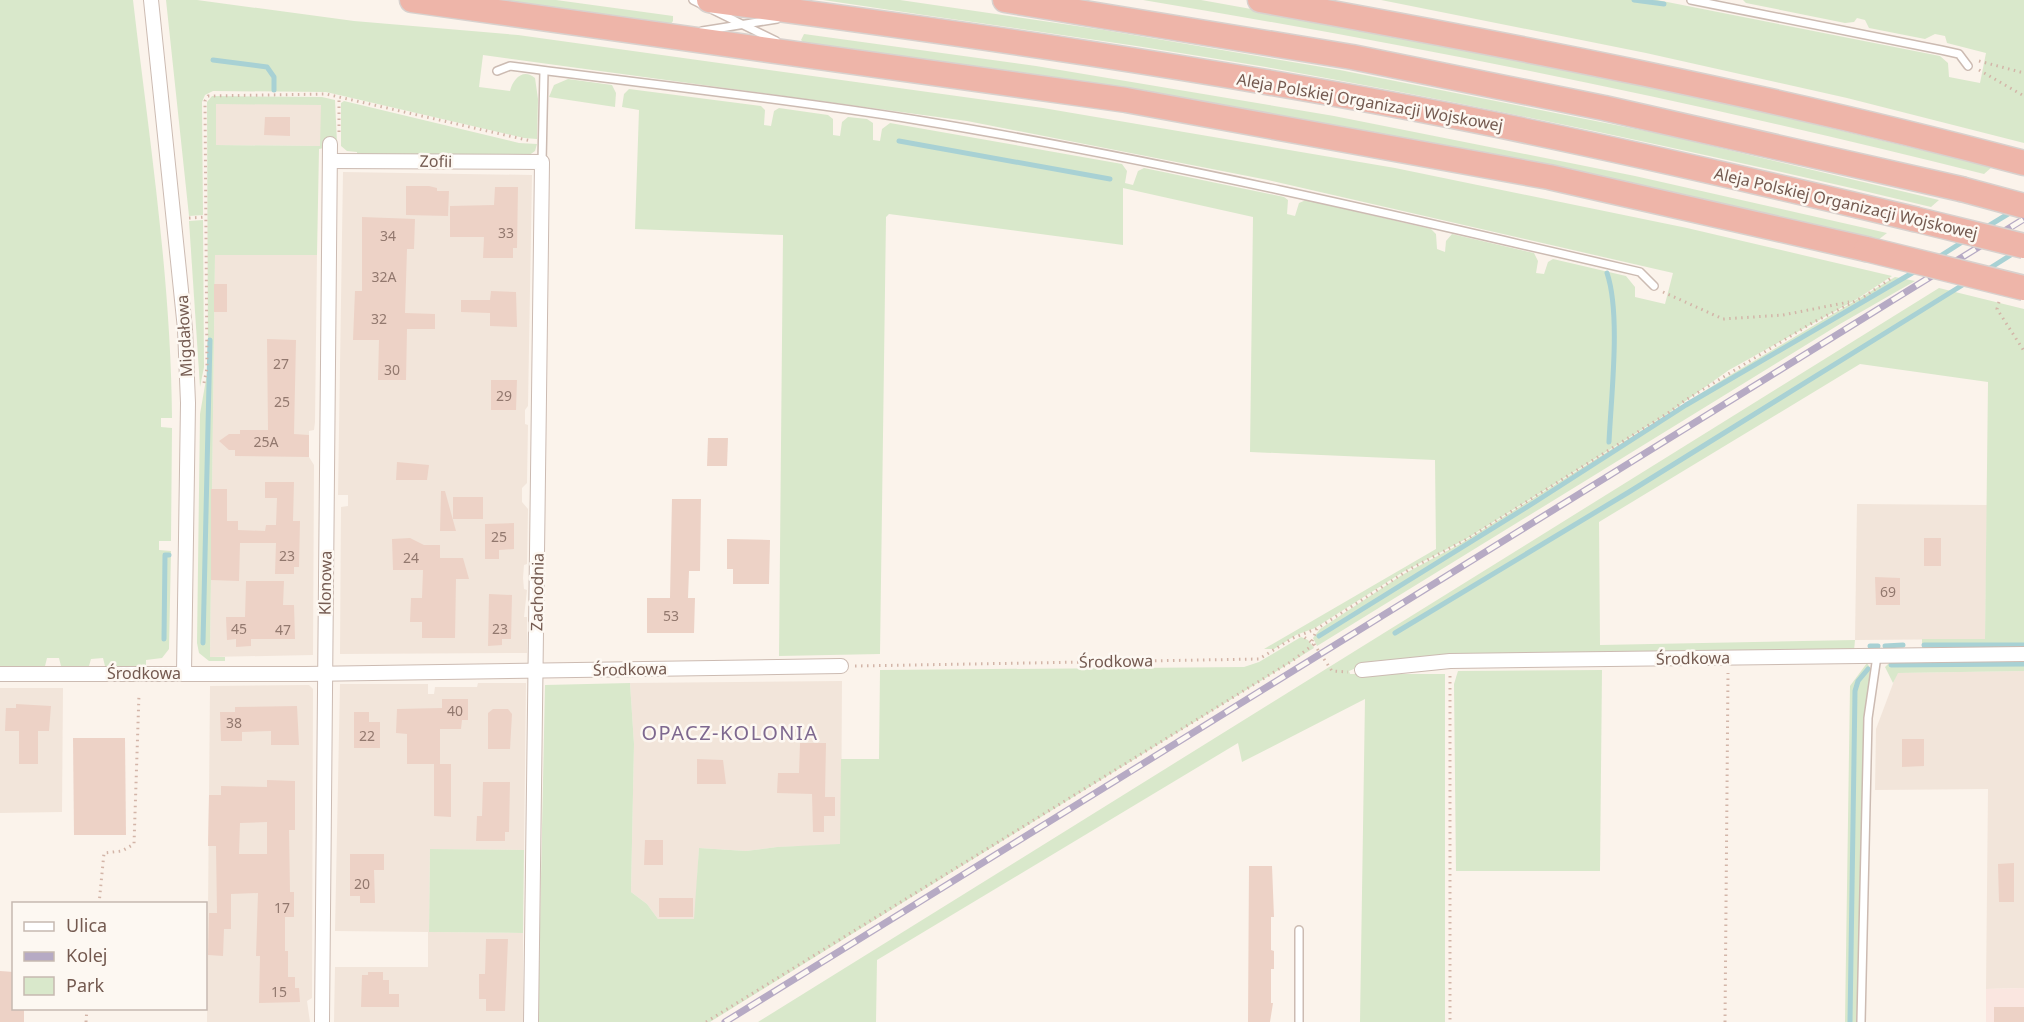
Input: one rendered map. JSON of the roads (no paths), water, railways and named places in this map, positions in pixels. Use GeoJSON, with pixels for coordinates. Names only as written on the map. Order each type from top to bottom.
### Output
{"type":"FeatureCollection","features":[{"type":"Feature","properties":{"kind":"highway"},"geometry":{"type":"LineString","coordinates":[[412,0],[1126,100],[1386,146],[1618,192],[2024,288]]}},
{"type":"Feature","properties":{"kind":"highway","name":"Aleja Polskiej Organizacji Wojskowej"},"geometry":{"type":"LineString","coordinates":[[709,0],[1098,55],[1363,100],[1673,162],[2024,246]]}},
{"type":"Feature","properties":{"kind":"highway"},"geometry":{"type":"LineString","coordinates":[[1005,0],[1352,57],[1604,108],[1961,189],[2024,206]]}},
{"type":"Feature","properties":{"kind":"highway"},"geometry":{"type":"LineString","coordinates":[[1260,0],[1572,59],[1841,118],[2017,161]]}},
{"type":"Feature","properties":{"kind":"street","name":"Migdałowa"},"geometry":{"type":"LineString","coordinates":[[151,0],[185,329],[188,404],[184,673]]}},
{"type":"Feature","properties":{"kind":"street","name":"Klonowa"},"geometry":{"type":"LineString","coordinates":[[322,1022],[330,161],[335,139]]}},
{"type":"Feature","properties":{"kind":"street","name":"Zofii"},"geometry":{"type":"LineString","coordinates":[[330,161],[542,162]]}},
{"type":"Feature","properties":{"kind":"street","name":"Zachodnia"},"geometry":{"type":"LineString","coordinates":[[531,1022],[542,162]]}},
{"type":"Feature","properties":{"kind":"street","name":"Środkowa"},"geometry":{"type":"LineString","coordinates":[[1362,670],[1450,661],[2024,654]]}},
{"type":"Feature","properties":{"kind":"street","name":"Środkowa"},"geometry":{"type":"LineString","coordinates":[[0,674],[536,671],[841,666]]}},
{"type":"Feature","properties":{"kind":"lane"},"geometry":{"type":"LineString","coordinates":[[693,0],[800,53]]}},
{"type":"Feature","properties":{"kind":"lane"},"geometry":{"type":"LineString","coordinates":[[782,0],[812,13]]}},
{"type":"Feature","properties":{"kind":"lane"},"geometry":{"type":"LineString","coordinates":[[1691,0],[1959,54],[1968,64]]}},
{"type":"Feature","properties":{"kind":"lane"},"geometry":{"type":"LineString","coordinates":[[671,36],[812,13]]}},
{"type":"Feature","properties":{"kind":"lane"},"geometry":{"type":"LineString","coordinates":[[497,71],[510,66],[915,120],[1124,158],[1296,192],[1640,272],[1654,286]]}},
{"type":"Feature","properties":{"kind":"lane"},"geometry":{"type":"LineString","coordinates":[[542,162],[544,70]]}},
{"type":"Feature","properties":{"kind":"lane"},"geometry":{"type":"LineString","coordinates":[[1861,1022],[1868,718],[1877,656]]}},
{"type":"Feature","properties":{"kind":"lane"},"geometry":{"type":"LineString","coordinates":[[1299,930],[1299,1022]]}},
{"type":"Feature","properties":{"kind":"waterway"},"geometry":{"type":"LineString","coordinates":[[1634,0],[1664,4]]}},
{"type":"Feature","properties":{"kind":"waterway"},"geometry":{"type":"LineString","coordinates":[[213,60],[267,67],[274,77],[274,90]]}},
{"type":"Feature","properties":{"kind":"waterway"},"geometry":{"type":"LineString","coordinates":[[899,141],[1110,179]]}},
{"type":"Feature","properties":{"kind":"waterway"},"geometry":{"type":"LineString","coordinates":[[1985,228],[2013,211]]}},
{"type":"Feature","properties":{"kind":"waterway"},"geometry":{"type":"LineString","coordinates":[[1937,258],[1967,239]]}},
{"type":"Feature","properties":{"kind":"waterway"},"geometry":{"type":"LineString","coordinates":[[1987,270],[2014,253]]}},
{"type":"Feature","properties":{"kind":"waterway"},"geometry":{"type":"LineString","coordinates":[[1319,636],[1686,405],[1919,269]]}},
{"type":"Feature","properties":{"kind":"waterway"},"geometry":{"type":"LineString","coordinates":[[1607,273],[1614,310],[1609,442]]}},
{"type":"Feature","properties":{"kind":"waterway"},"geometry":{"type":"LineString","coordinates":[[1395,633],[1629,492],[1969,281]]}},
{"type":"Feature","properties":{"kind":"waterway"},"geometry":{"type":"LineString","coordinates":[[203,643],[210,340]]}},
{"type":"Feature","properties":{"kind":"waterway"},"geometry":{"type":"LineString","coordinates":[[164,639],[165,555],[169,555]]}},
{"type":"Feature","properties":{"kind":"waterway"},"geometry":{"type":"LineString","coordinates":[[1885,646],[1903,645]]}},
{"type":"Feature","properties":{"kind":"waterway"},"geometry":{"type":"LineString","coordinates":[[1924,645],[2024,645]]}},
{"type":"Feature","properties":{"kind":"waterway"},"geometry":{"type":"LineString","coordinates":[[1870,646],[1878,646]]}},
{"type":"Feature","properties":{"kind":"waterway"},"geometry":{"type":"LineString","coordinates":[[1891,665],[2024,664]]}},
{"type":"Feature","properties":{"kind":"waterway"},"geometry":{"type":"LineString","coordinates":[[1850,1022],[1855,691],[1858,681],[1868,669]]}},
{"type":"Feature","properties":{"kind":"railway"},"geometry":{"type":"LineString","coordinates":[[725,1022],[2024,219]]}},
{"type":"Feature","properties":{"kind":"district","name":"OPACZ-KOLONIA"},"geometry":{"type":"Point","coordinates":[730,732]}}]}
